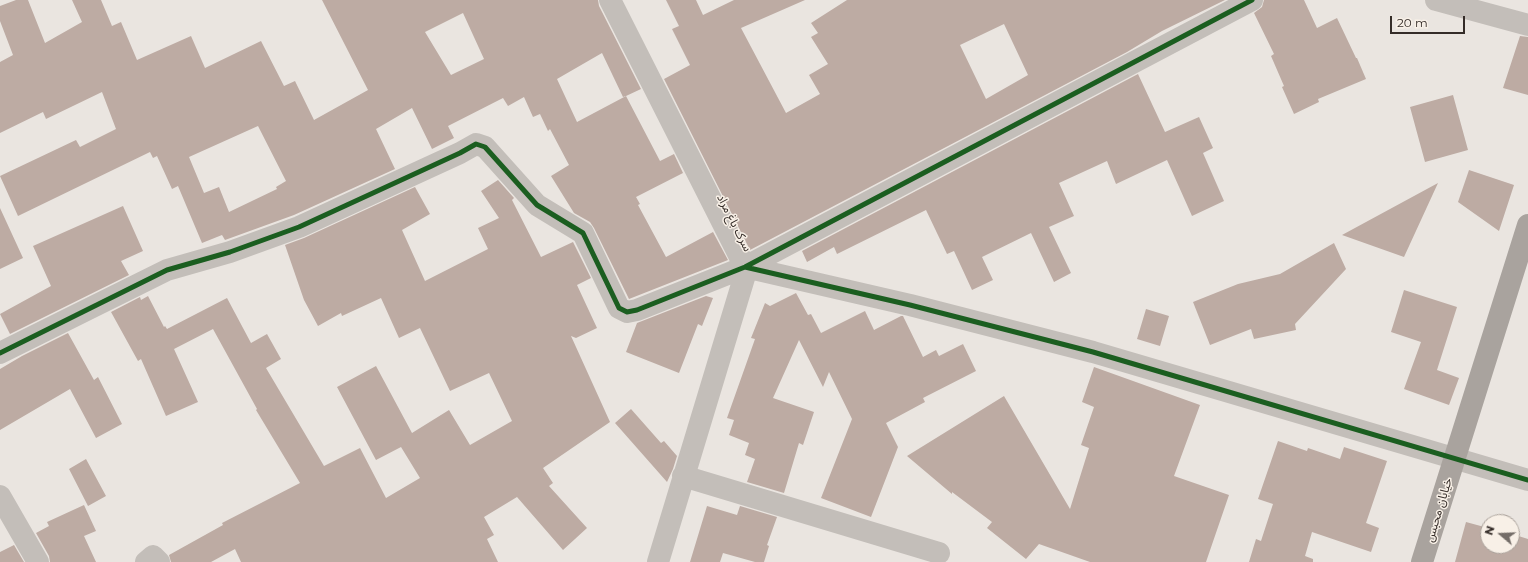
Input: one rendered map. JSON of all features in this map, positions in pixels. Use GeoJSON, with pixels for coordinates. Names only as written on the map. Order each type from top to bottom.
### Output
{"type":"FeatureCollection","features":[{"type":"Feature","properties":{"kind":"main road","name":"خیابان محبس"},"geometry":{"type":"LineString","coordinates":[[1422,562],[1528,225]]}},
{"type":"Feature","properties":{"kind":"street","name":"سرک باغ مراد"},"geometry":{"type":"LineString","coordinates":[[610,0],[745,267],[744,278],[658,562]]}},
{"type":"Feature","properties":{"kind":"street"},"geometry":{"type":"LineString","coordinates":[[0,353],[167,270],[230,252],[299,227],[460,153],[476,144],[485,147],[537,205],[583,233],[619,308],[627,312],[637,310],[745,267],[1252,0]]}},
{"type":"Feature","properties":{"kind":"street"},"geometry":{"type":"LineString","coordinates":[[1436,0],[1528,26]]}},
{"type":"Feature","properties":{"kind":"street"},"geometry":{"type":"LineString","coordinates":[[745,267],[910,304],[1093,352],[1528,480]]}},
{"type":"Feature","properties":{"kind":"street"},"geometry":{"type":"LineString","coordinates":[[683,476],[939,553]]}},
{"type":"Feature","properties":{"kind":"street"},"geometry":{"type":"LineString","coordinates":[[0,496],[38,562]]}},
{"type":"Feature","properties":{"kind":"street"},"geometry":{"type":"LineString","coordinates":[[146,562],[152,556],[159,562]]}},
{"type":"Feature","properties":{"kind":"building"},"geometry":{"type":"Polygon","coordinates":[[[16,0],[28,0],[45,43],[82,22],[72,0],[101,0],[112,26],[121,22],[137,60],[191,36],[205,68],[261,41],[284,86],[295,81],[314,120],[368,90],[322,0],[598,0],[599,6],[641,89],[626,96],[660,161],[674,154],[683,173],[636,197],[640,204],[638,205],[666,257],[713,232],[728,260],[629,299],[594,228],[590,222],[574,213],[551,176],[569,165],[550,129],[548,131],[540,114],[533,117],[524,97],[508,106],[503,98],[448,126],[454,138],[432,149],[412,108],[376,129],[395,169],[294,215],[225,240],[222,235],[202,243],[178,186],[172,189],[157,156],[153,158],[150,152],[18,216],[0,176],[76,140],[80,147],[116,129],[102,92],[46,119],[43,112],[0,133],[0,62],[13,55],[0,21],[0,6],[16,0]],[[463,13],[425,32],[451,75],[484,59],[463,13]],[[602,53],[557,79],[577,122],[626,96],[623,97],[602,53]],[[258,126],[189,157],[204,193],[219,187],[229,212],[277,189],[276,187],[286,181],[258,126]]]}},
{"type":"Feature","properties":{"kind":"building"},"geometry":{"type":"Polygon","coordinates":[[[666,0],[696,0],[703,15],[734,0],[805,0],[741,28],[786,113],[820,94],[809,75],[828,64],[811,37],[818,33],[811,23],[847,0],[1225,0],[1162,31],[1127,52],[750,250],[664,79],[690,65],[672,29],[679,26],[666,0]],[[1004,24],[960,45],[986,99],[1028,75],[1004,24]]]}},
{"type":"Feature","properties":{"kind":"building"},"geometry":{"type":"Polygon","coordinates":[[[1264,0],[1304,0],[1317,28],[1337,18],[1366,79],[1318,99],[1319,102],[1294,114],[1282,87],[1284,86],[1271,56],[1274,54],[1254,13],[1262,7],[1264,0]]]}},
{"type":"Feature","properties":{"kind":"building"},"geometry":{"type":"Polygon","coordinates":[[[1520,36],[1528,37],[1528,95],[1503,88],[1520,36]]]}},
{"type":"Feature","properties":{"kind":"building"},"geometry":{"type":"Polygon","coordinates":[[[1138,74],[1165,132],[1199,117],[1213,148],[1203,153],[1224,201],[1192,216],[1167,160],[1116,184],[1107,161],[1059,183],[1074,216],[1049,227],[1071,273],[1054,282],[1031,233],[982,257],[993,280],[972,290],[954,251],[947,254],[926,210],[837,254],[834,247],[807,262],[802,251],[1138,74]]]}},
{"type":"Feature","properties":{"kind":"building"},"geometry":{"type":"Polygon","coordinates":[[[1453,95],[1468,150],[1425,162],[1410,107],[1453,95]]]}},
{"type":"Feature","properties":{"kind":"building"},"geometry":{"type":"Polygon","coordinates":[[[1469,170],[1514,185],[1499,231],[1458,202],[1469,170]]]}},
{"type":"Feature","properties":{"kind":"building"},"geometry":{"type":"Polygon","coordinates":[[[498,180],[514,198],[512,200],[541,257],[573,242],[591,278],[577,285],[597,328],[576,338],[571,336],[610,422],[543,468],[553,483],[549,486],[587,528],[563,550],[517,497],[484,517],[494,535],[487,539],[498,562],[241,562],[235,549],[211,562],[171,562],[169,555],[223,525],[222,523],[300,483],[256,410],[257,409],[213,329],[174,349],[198,402],[166,416],[141,359],[138,361],[111,312],[140,297],[141,300],[148,296],[164,327],[165,326],[167,329],[227,298],[251,343],[267,334],[281,359],[266,368],[324,466],[360,448],[386,498],[420,478],[401,447],[376,460],[337,387],[376,366],[412,433],[449,410],[470,445],[512,421],[489,373],[450,391],[420,328],[399,338],[381,298],[342,316],[341,313],[318,326],[304,300],[285,245],[304,238],[415,187],[430,214],[402,230],[425,281],[488,249],[478,228],[499,218],[481,191],[498,180]]]}},
{"type":"Feature","properties":{"kind":"building"},"geometry":{"type":"Polygon","coordinates":[[[1438,183],[1404,257],[1342,235],[1438,183]]]}},
{"type":"Feature","properties":{"kind":"building"},"geometry":{"type":"Polygon","coordinates":[[[123,206],[143,251],[121,261],[129,275],[10,334],[0,314],[51,286],[33,246],[123,206]]]}},
{"type":"Feature","properties":{"kind":"building"},"geometry":{"type":"Polygon","coordinates":[[[0,208],[23,258],[0,269],[0,208]]]}},
{"type":"Feature","properties":{"kind":"building"},"geometry":{"type":"Polygon","coordinates":[[[1334,243],[1346,269],[1295,324],[1296,330],[1254,339],[1251,329],[1210,345],[1193,302],[1238,284],[1280,274],[1334,243]]]}},
{"type":"Feature","properties":{"kind":"building"},"geometry":{"type":"Polygon","coordinates":[[[1404,290],[1457,307],[1437,370],[1459,378],[1449,405],[1404,389],[1421,342],[1391,332],[1404,290]]]}},
{"type":"Feature","properties":{"kind":"building"},"geometry":{"type":"Polygon","coordinates":[[[796,293],[808,315],[811,314],[821,333],[865,311],[874,330],[903,316],[923,357],[936,350],[939,356],[963,344],[976,371],[923,398],[925,402],[886,423],[898,447],[871,517],[821,498],[852,419],[829,372],[823,387],[799,340],[773,398],[814,412],[803,445],[799,443],[784,493],[747,482],[755,459],[745,455],[749,443],[729,435],[734,420],[727,418],[755,339],[751,338],[765,303],[770,306],[796,293]]]}},
{"type":"Feature","properties":{"kind":"building"},"geometry":{"type":"Polygon","coordinates":[[[706,296],[713,298],[702,326],[698,324],[679,373],[626,352],[637,323],[706,296]]]}},
{"type":"Feature","properties":{"kind":"building"},"geometry":{"type":"Polygon","coordinates":[[[1146,309],[1169,316],[1160,346],[1137,339],[1146,309]]]}},
{"type":"Feature","properties":{"kind":"building"},"geometry":{"type":"Polygon","coordinates":[[[68,333],[94,380],[98,377],[122,424],[96,438],[70,389],[0,430],[0,369],[68,333]]]}},
{"type":"Feature","properties":{"kind":"building"},"geometry":{"type":"Polygon","coordinates":[[[1094,367],[1200,405],[1174,476],[1229,495],[1206,562],[1090,562],[1039,544],[1026,559],[987,528],[992,522],[952,492],[952,494],[907,456],[1004,396],[1070,509],[1089,448],[1081,445],[1094,407],[1082,402],[1094,367]]]}},
{"type":"Feature","properties":{"kind":"building"},"geometry":{"type":"Polygon","coordinates":[[[631,409],[661,443],[664,441],[677,456],[667,482],[615,423],[631,409]]]}},
{"type":"Feature","properties":{"kind":"building"},"geometry":{"type":"Polygon","coordinates":[[[1278,441],[1307,451],[1308,448],[1340,459],[1344,447],[1387,461],[1366,523],[1379,528],[1371,552],[1312,532],[1305,556],[1313,559],[1313,562],[1249,562],[1256,539],[1261,541],[1273,504],[1258,499],[1278,441]]]}},
{"type":"Feature","properties":{"kind":"building"},"geometry":{"type":"Polygon","coordinates":[[[86,459],[106,496],[88,506],[69,469],[86,459]]]}},
{"type":"Feature","properties":{"kind":"building"},"geometry":{"type":"Polygon","coordinates":[[[84,505],[96,531],[84,536],[96,562],[50,562],[49,556],[36,533],[49,526],[47,522],[84,505]]]}},
{"type":"Feature","properties":{"kind":"building"},"geometry":{"type":"Polygon","coordinates":[[[707,506],[737,515],[740,506],[777,517],[767,545],[769,546],[764,562],[755,562],[723,553],[720,562],[690,562],[707,506]]]}},
{"type":"Feature","properties":{"kind":"building"},"geometry":{"type":"Polygon","coordinates":[[[1466,522],[1480,526],[1480,554],[1520,554],[1520,536],[1528,539],[1528,562],[1455,562],[1466,522]]]}},
{"type":"Feature","properties":{"kind":"building"},"geometry":{"type":"Polygon","coordinates":[[[14,545],[24,562],[0,562],[0,552],[14,545]]]}},
{"type":"Feature","properties":{"kind":"cycle path"},"geometry":{"type":"LineString","coordinates":[[0,353],[167,270],[230,252],[299,227],[460,153],[476,144],[485,147],[537,205],[583,233],[619,308],[627,312],[637,310],[745,267],[1252,0]]}},
{"type":"Feature","properties":{"kind":"cycle path"},"geometry":{"type":"LineString","coordinates":[[745,267],[910,305],[1093,352],[1528,480]]}}]}
